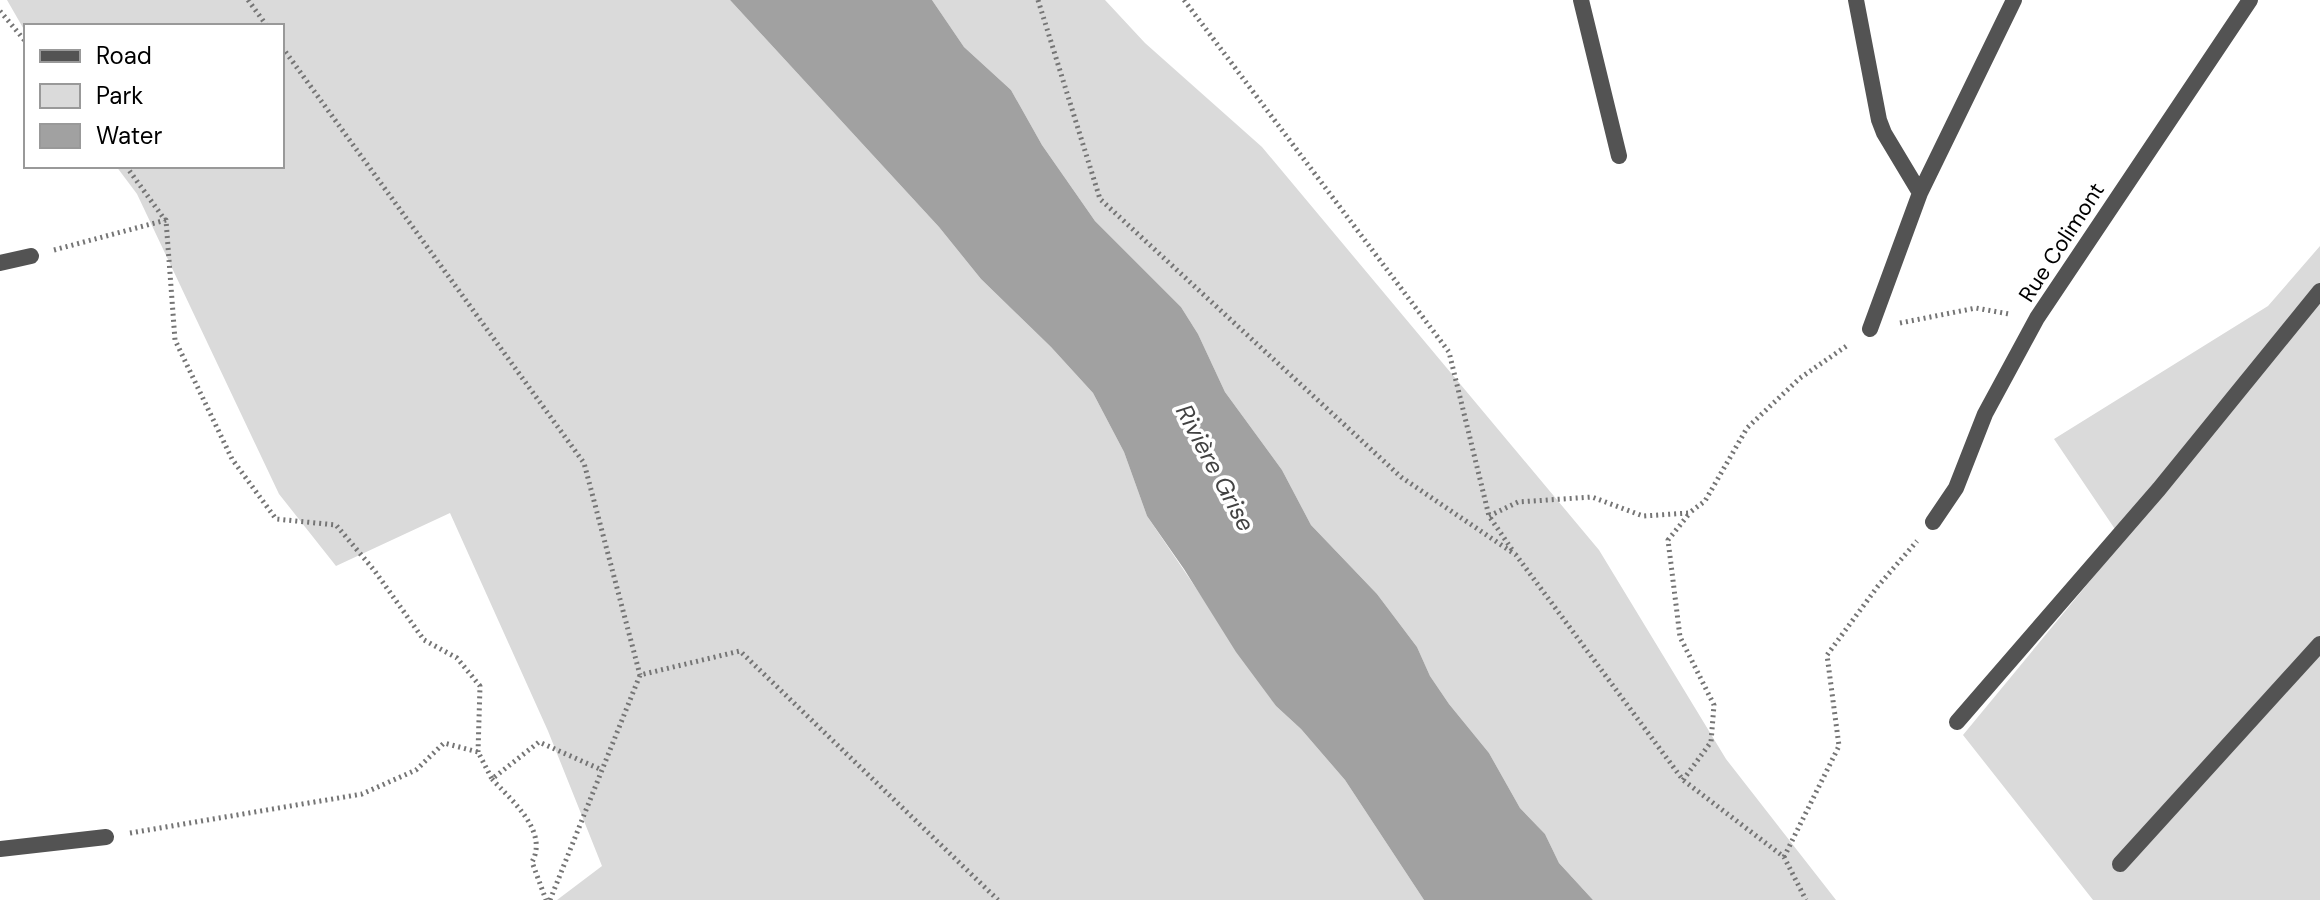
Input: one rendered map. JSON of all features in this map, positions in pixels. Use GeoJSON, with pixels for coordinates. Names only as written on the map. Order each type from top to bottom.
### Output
{"type":"FeatureCollection","features":[{"type":"Feature","properties":{"kind":"street"},"geometry":{"type":"LineString","coordinates":[[1581,0],[1619,156]]}},
{"type":"Feature","properties":{"kind":"street"},"geometry":{"type":"LineString","coordinates":[[1856,0],[1879,120],[1920,193]]}},
{"type":"Feature","properties":{"kind":"street"},"geometry":{"type":"LineString","coordinates":[[1870,329],[1920,193],[2014,0]]}},
{"type":"Feature","properties":{"kind":"street","name":"Rue Colimont"},"geometry":{"type":"LineString","coordinates":[[1933,522],[1956,488],[1985,414],[2037,318],[2250,0]]}},
{"type":"Feature","properties":{"kind":"street"},"geometry":{"type":"LineString","coordinates":[[0,263],[31,256]]}},
{"type":"Feature","properties":{"kind":"street"},"geometry":{"type":"LineString","coordinates":[[1957,722],[2159,489],[2320,291]]}},
{"type":"Feature","properties":{"kind":"street"},"geometry":{"type":"LineString","coordinates":[[2120,864],[2320,644]]}},
{"type":"Feature","properties":{"kind":"street"},"geometry":{"type":"LineString","coordinates":[[0,849],[106,837]]}},
{"type":"Feature","properties":{"kind":"path"},"geometry":{"type":"LineString","coordinates":[[248,0],[266,24]]}},
{"type":"Feature","properties":{"kind":"path"},"geometry":{"type":"LineString","coordinates":[[1038,0],[1100,199],[1401,477],[1516,555]]}},
{"type":"Feature","properties":{"kind":"path"},"geometry":{"type":"LineString","coordinates":[[1184,0],[1449,352],[1489,516],[1683,780],[1784,857],[1806,900]]}},
{"type":"Feature","properties":{"kind":"path"},"geometry":{"type":"LineString","coordinates":[[0,11],[24,40]]}},
{"type":"Feature","properties":{"kind":"path"},"geometry":{"type":"LineString","coordinates":[[284,50],[584,463],[640,675],[548,900]]}},
{"type":"Feature","properties":{"kind":"path"},"geometry":{"type":"LineString","coordinates":[[127,168],[166,220],[175,340],[232,459],[276,519],[336,525],[374,570],[424,640],[457,658],[480,686],[478,752],[492,779],[521,812],[537,837],[537,853],[532,862],[548,900]]}},
{"type":"Feature","properties":{"kind":"path"},"geometry":{"type":"LineString","coordinates":[[31,256],[166,220]]}},
{"type":"Feature","properties":{"kind":"path"},"geometry":{"type":"LineString","coordinates":[[1683,780],[1711,742],[1714,705],[1680,637],[1668,540],[1689,513],[1705,501],[1747,428],[1800,378],[1870,329],[1976,308],[2037,318]]}},
{"type":"Feature","properties":{"kind":"path"},"geometry":{"type":"LineString","coordinates":[[1489,516],[1518,502],[1592,497],[1643,516],[1689,513]]}},
{"type":"Feature","properties":{"kind":"path"},"geometry":{"type":"LineString","coordinates":[[1784,857],[1839,746],[1827,655],[1878,586],[1933,522]]}},
{"type":"Feature","properties":{"kind":"path"},"geometry":{"type":"LineString","coordinates":[[640,675],[740,651],[998,900]]}},
{"type":"Feature","properties":{"kind":"path"},"geometry":{"type":"LineString","coordinates":[[492,779],[539,742],[602,770]]}},
{"type":"Feature","properties":{"kind":"path"},"geometry":{"type":"LineString","coordinates":[[106,837],[362,794],[416,770],[444,743],[478,752]]}},
{"type":"Feature","properties":{"kind":"green space"},"geometry":{"type":"Polygon","coordinates":[[[7,0],[730,0],[939,227],[981,279],[1093,393],[1124,452],[1147,516],[1276,706],[1301,729],[1345,780],[1424,900],[557,900],[602,866],[548,731],[450,513],[336,566],[279,494],[137,194],[118,168],[284,168],[284,24],[24,24],[24,30],[7,0]]]}},
{"type":"Feature","properties":{"kind":"green space"},"geometry":{"type":"Polygon","coordinates":[[[932,0],[1105,0],[1145,43],[1262,147],[1599,550],[1726,759],[1836,900],[1593,900],[1559,863],[1545,834],[1520,808],[1489,753],[1430,676],[1417,647],[1377,594],[1311,525],[1282,470],[1225,392],[1198,334],[1181,307],[1095,221],[1042,145],[1011,90],[964,47],[932,0]]]}},
{"type":"Feature","properties":{"kind":"green space"},"geometry":{"type":"Polygon","coordinates":[[[2320,246],[2320,900],[2093,900],[1963,735],[2123,541],[2054,439],[2268,306],[2320,246]]]}},
{"type":"Feature","properties":{"kind":"water","name":"Rivière Grise"},"geometry":{"type":"Polygon","coordinates":[[[730,0],[932,0],[964,47],[1011,90],[1042,145],[1095,221],[1181,307],[1198,334],[1225,392],[1282,470],[1311,525],[1377,594],[1417,647],[1430,676],[1489,753],[1520,808],[1545,834],[1559,863],[1593,900],[1424,900],[1345,780],[1301,729],[1276,706],[1236,652],[1147,516],[1124,452],[1093,393],[981,279],[939,227],[730,0]]]}}]}
